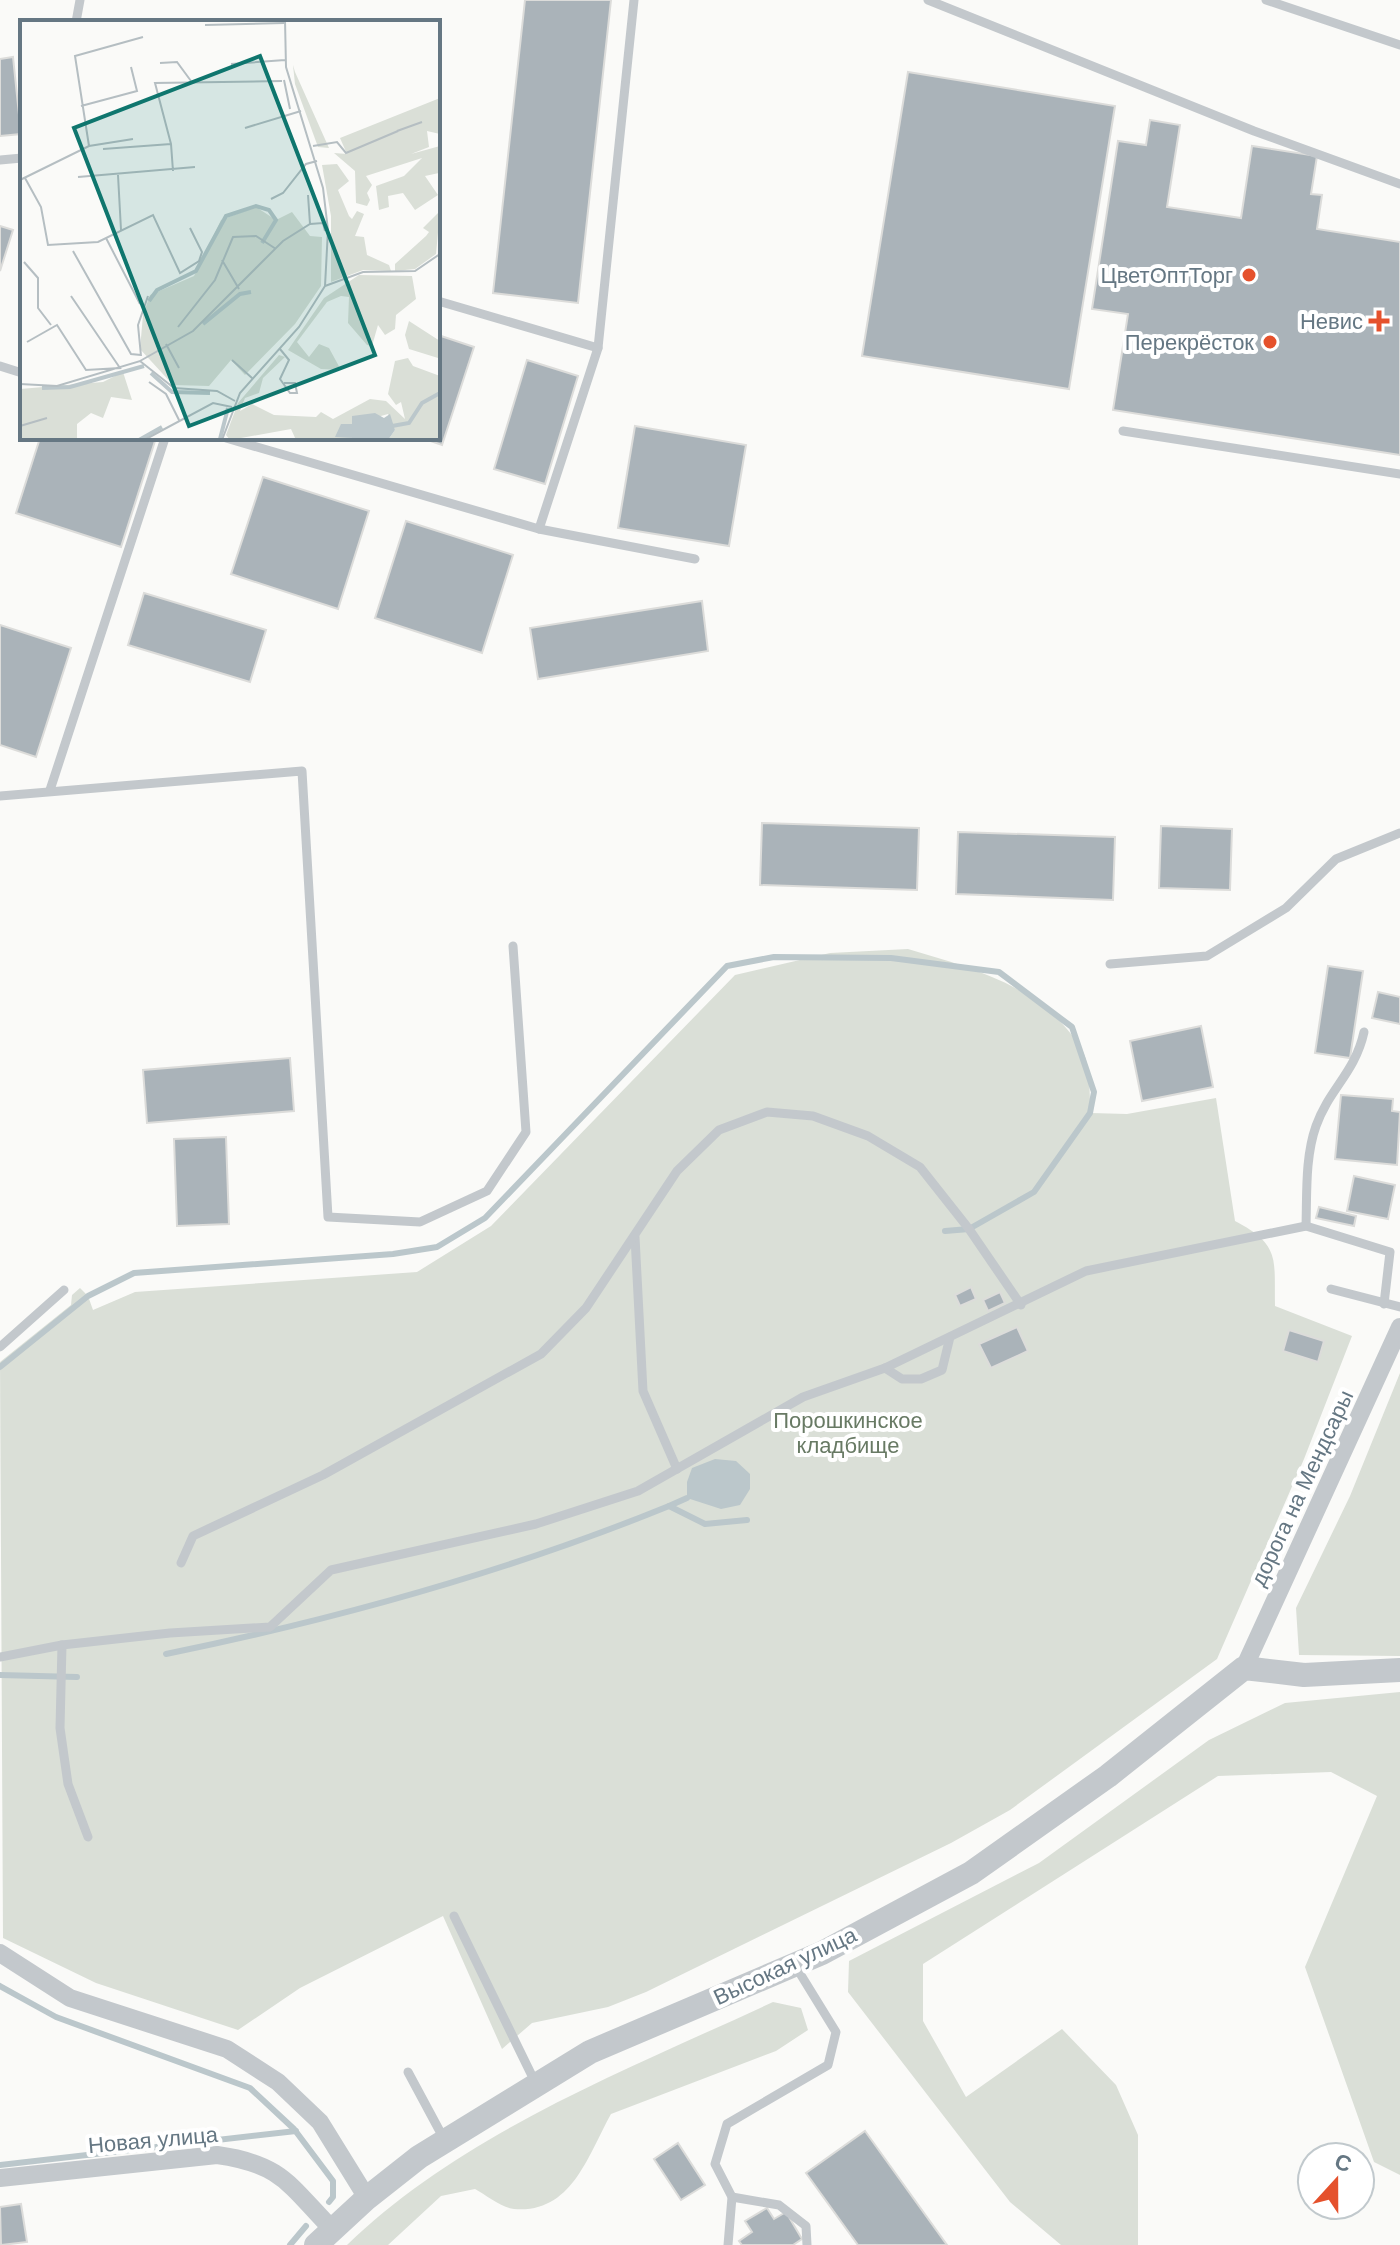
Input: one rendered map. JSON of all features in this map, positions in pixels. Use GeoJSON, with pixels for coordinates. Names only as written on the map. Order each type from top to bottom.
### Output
{"type":"FeatureCollection","features":[{"type":"Feature","properties":{"kind":"street","name":"дорога на Мендсары"},"geometry":{"type":"LineString","coordinates":[[1244,1668],[1400,1327]]}},
{"type":"Feature","properties":{"kind":"street"},"geometry":{"type":"LineString","coordinates":[[1244,1668],[1304,1675],[1400,1670]]}},
{"type":"Feature","properties":{"kind":"street","name":"Высокая улица"},"geometry":{"type":"LineString","coordinates":[[324,2237],[367,2198],[445,2139],[590,2052],[794,1965],[971,1873],[1108,1776],[1244,1668]]}},
{"type":"Feature","properties":{"kind":"street"},"geometry":{"type":"LineString","coordinates":[[0,1953],[70,1998],[227,2049],[278,2082],[320,2122],[367,2198]]}},
{"type":"Feature","properties":{"kind":"street","name":"Новая улица"},"geometry":{"type":"LineString","coordinates":[[0,2178],[217,2155],[248,2160],[275,2170],[324,2237]]}},
{"type":"Feature","properties":{"kind":"lane"},"geometry":{"type":"LineString","coordinates":[[76,20],[80,0]]}},
{"type":"Feature","properties":{"kind":"lane"},"geometry":{"type":"LineString","coordinates":[[539,529],[598,348],[634,0]]}},
{"type":"Feature","properties":{"kind":"lane"},"geometry":{"type":"LineString","coordinates":[[928,0],[1254,131],[1400,184]]}},
{"type":"Feature","properties":{"kind":"lane"},"geometry":{"type":"LineString","coordinates":[[1266,0],[1400,45]]}},
{"type":"Feature","properties":{"kind":"lane"},"geometry":{"type":"LineString","coordinates":[[0,160],[20,158]]}},
{"type":"Feature","properties":{"kind":"lane"},"geometry":{"type":"LineString","coordinates":[[440,302],[598,348]]}},
{"type":"Feature","properties":{"kind":"lane"},"geometry":{"type":"LineString","coordinates":[[0,366],[20,372]]}},
{"type":"Feature","properties":{"kind":"lane"},"geometry":{"type":"LineString","coordinates":[[1123,431],[1400,474]]}},
{"type":"Feature","properties":{"kind":"lane"},"geometry":{"type":"LineString","coordinates":[[50,790],[164,440]]}},
{"type":"Feature","properties":{"kind":"lane"},"geometry":{"type":"LineString","coordinates":[[233,440],[539,529],[695,559]]}},
{"type":"Feature","properties":{"kind":"lane"},"geometry":{"type":"LineString","coordinates":[[0,796],[302,771],[328,1217],[420,1222],[487,1191],[526,1132],[513,946]]}},
{"type":"Feature","properties":{"kind":"lane"},"geometry":{"type":"LineString","coordinates":[[1110,964],[1207,956],[1286,908],[1336,859],[1400,833]]}},
{"type":"Feature","properties":{"kind":"lane"},"geometry":{"type":"LineString","coordinates":[[1306,1226],[1309,1155],[1316,1125],[1336,1088],[1358,1059],[1364,1032]]}},
{"type":"Feature","properties":{"kind":"lane"},"geometry":{"type":"LineString","coordinates":[[181,1563],[193,1536],[323,1475],[541,1354],[586,1308],[677,1171],[719,1130],[767,1112],[813,1116],[868,1136],[920,1167],[969,1229],[1021,1305]]}},
{"type":"Feature","properties":{"kind":"lane"},"geometry":{"type":"LineString","coordinates":[[0,1657],[62,1645],[170,1633],[270,1627],[331,1570],[536,1524],[638,1491],[803,1397],[885,1368],[1086,1271],[1306,1226],[1390,1252],[1384,1304]]}},
{"type":"Feature","properties":{"kind":"lane"},"geometry":{"type":"LineString","coordinates":[[635,1237],[643,1391],[677,1469]]}},
{"type":"Feature","properties":{"kind":"lane"},"geometry":{"type":"LineString","coordinates":[[1331,1289],[1400,1307]]}},
{"type":"Feature","properties":{"kind":"lane"},"geometry":{"type":"LineString","coordinates":[[0,1347],[64,1290]]}},
{"type":"Feature","properties":{"kind":"lane"},"geometry":{"type":"LineString","coordinates":[[885,1368],[902,1379],[934,1375],[942,1370],[950,1337]]}},
{"type":"Feature","properties":{"kind":"lane"},"geometry":{"type":"LineString","coordinates":[[62,1645],[62,1742],[68,1784],[88,1837]]}},
{"type":"Feature","properties":{"kind":"lane"},"geometry":{"type":"LineString","coordinates":[[454,1916],[536,2084]]}},
{"type":"Feature","properties":{"kind":"lane"},"geometry":{"type":"LineString","coordinates":[[728,2245],[732,2197],[715,2164],[727,2124],[828,2065],[836,2032],[794,1965]]}},
{"type":"Feature","properties":{"kind":"lane"},"geometry":{"type":"LineString","coordinates":[[408,2072],[445,2139]]}},
{"type":"Feature","properties":{"kind":"lane"},"geometry":{"type":"LineString","coordinates":[[732,2197],[779,2205],[806,2226],[807,2245]]}},
{"type":"Feature","properties":{"kind":"green space","name":"Порошкинское кладбище"},"geometry":{"type":"Polygon","coordinates":[[[908,949],[983,973],[1029,996],[1049,1011],[1068,1030],[1086,1058],[1091,1113],[1127,1114],[1216,1098],[1235,1221],[1268,1246],[1274,1265],[1275,1306],[1352,1336],[1304,1459],[1217,1659],[1010,1810],[951,1843],[646,1992],[608,2007],[532,2023],[502,2049],[443,1916],[300,1988],[238,2030],[96,1983],[3,1938],[0,1362],[71,1305],[72,1295],[80,1288],[88,1296],[93,1310],[135,1292],[417,1272],[491,1226],[735,975],[830,953],[908,949]]]}},
{"type":"Feature","properties":{"kind":"green space"},"geometry":{"type":"Polygon","coordinates":[[[1400,1373],[1400,1656],[1299,1655],[1296,1608],[1350,1496],[1400,1373]]]}},
{"type":"Feature","properties":{"kind":"green space"},"geometry":{"type":"Polygon","coordinates":[[[1400,1692],[1400,2175],[1376,2163],[1376,2141],[1367,2141],[1305,1967],[1377,1796],[1331,1772],[1218,1776],[923,1964],[923,2021],[966,2097],[1062,2029],[1116,2085],[1138,2135],[1138,2245],[1061,2245],[1010,2202],[848,1992],[849,1961],[1039,1863],[1209,1740],[1285,1703],[1400,1692]]]}},
{"type":"Feature","properties":{"kind":"green space"},"geometry":{"type":"Polygon","coordinates":[[[773,2002],[801,2008],[808,2030],[776,2051],[611,2114],[576,2179],[550,2202],[534,2208],[514,2209],[475,2189],[441,2196],[388,2245],[347,2245],[392,2205],[494,2137],[605,2079],[773,2002]]]}},
{"type":"Feature","properties":{"kind":"shaded area"},"geometry":{"type":"Polygon","coordinates":[[[715,1459],[736,1461],[750,1474],[750,1489],[740,1505],[721,1509],[687,1498],[687,1482],[692,1468],[715,1459]]]}},
{"type":"Feature","properties":{"kind":"building"},"geometry":{"type":"Polygon","coordinates":[[[525,0],[611,0],[578,303],[493,293],[525,0]]]}},
{"type":"Feature","properties":{"kind":"building"},"geometry":{"type":"Polygon","coordinates":[[[13,57],[20,134],[0,136],[0,59],[13,57]]]}},
{"type":"Feature","properties":{"kind":"building"},"geometry":{"type":"Polygon","coordinates":[[[908,72],[1115,106],[1069,389],[862,356],[908,72]]]}},
{"type":"Feature","properties":{"kind":"building","name":"ЦветОптТорг"},"geometry":{"type":"Polygon","coordinates":[[[1150,120],[1180,125],[1167,207],[1241,218],[1252,146],[1317,156],[1311,194],[1322,195],[1317,229],[1400,242],[1400,455],[1113,410],[1128,314],[1092,309],[1118,141],[1146,145],[1150,120]]]}},
{"type":"Feature","properties":{"kind":"building"},"geometry":{"type":"Polygon","coordinates":[[[0,226],[13,230],[0,271],[0,226]]]}},
{"type":"Feature","properties":{"kind":"building"},"geometry":{"type":"Polygon","coordinates":[[[440,336],[474,347],[442,445],[428,440],[440,440],[440,336]]]}},
{"type":"Feature","properties":{"kind":"building"},"geometry":{"type":"Polygon","coordinates":[[[527,360],[578,376],[545,484],[494,469],[527,360]]]}},
{"type":"Feature","properties":{"kind":"building"},"geometry":{"type":"Polygon","coordinates":[[[635,426],[746,445],[729,546],[618,528],[635,426]]]}},
{"type":"Feature","properties":{"kind":"building"},"geometry":{"type":"Polygon","coordinates":[[[39,440],[155,441],[121,547],[16,513],[39,440]]]}},
{"type":"Feature","properties":{"kind":"building"},"geometry":{"type":"Polygon","coordinates":[[[263,477],[369,511],[338,609],[231,574],[263,477]]]}},
{"type":"Feature","properties":{"kind":"building"},"geometry":{"type":"Polygon","coordinates":[[[406,521],[513,555],[482,653],[375,618],[406,521]]]}},
{"type":"Feature","properties":{"kind":"building"},"geometry":{"type":"Polygon","coordinates":[[[144,593],[266,630],[250,682],[128,645],[144,593]]]}},
{"type":"Feature","properties":{"kind":"building"},"geometry":{"type":"Polygon","coordinates":[[[702,601],[708,651],[538,679],[530,628],[702,601]]]}},
{"type":"Feature","properties":{"kind":"building"},"geometry":{"type":"Polygon","coordinates":[[[0,625],[71,648],[36,757],[0,745],[0,625]]]}},
{"type":"Feature","properties":{"kind":"building"},"geometry":{"type":"Polygon","coordinates":[[[762,823],[919,828],[917,890],[760,885],[762,823]]]}},
{"type":"Feature","properties":{"kind":"building"},"geometry":{"type":"Polygon","coordinates":[[[1161,826],[1232,829],[1230,890],[1159,888],[1161,826]]]}},
{"type":"Feature","properties":{"kind":"building"},"geometry":{"type":"Polygon","coordinates":[[[958,832],[1115,837],[1113,900],[956,894],[958,832]]]}},
{"type":"Feature","properties":{"kind":"building"},"geometry":{"type":"Polygon","coordinates":[[[1328,966],[1363,971],[1350,1058],[1315,1053],[1328,966]]]}},
{"type":"Feature","properties":{"kind":"building"},"geometry":{"type":"Polygon","coordinates":[[[1378,992],[1400,997],[1400,1024],[1372,1018],[1378,992]]]}},
{"type":"Feature","properties":{"kind":"building"},"geometry":{"type":"Polygon","coordinates":[[[1201,1026],[1213,1087],[1142,1101],[1130,1041],[1201,1026]]]}},
{"type":"Feature","properties":{"kind":"building"},"geometry":{"type":"Polygon","coordinates":[[[290,1058],[294,1111],[147,1123],[143,1070],[290,1058]]]}},
{"type":"Feature","properties":{"kind":"building"},"geometry":{"type":"Polygon","coordinates":[[[1341,1095],[1393,1099],[1392,1111],[1400,1112],[1397,1165],[1335,1159],[1341,1095]]]}},
{"type":"Feature","properties":{"kind":"building"},"geometry":{"type":"Polygon","coordinates":[[[226,1137],[229,1224],[177,1226],[174,1139],[226,1137]]]}},
{"type":"Feature","properties":{"kind":"building"},"geometry":{"type":"Polygon","coordinates":[[[1354,1176],[1395,1185],[1388,1219],[1347,1211],[1354,1176]]]}},
{"type":"Feature","properties":{"kind":"building"},"geometry":{"type":"Polygon","coordinates":[[[1319,1207],[1356,1216],[1354,1226],[1316,1218],[1319,1207]]]}},
{"type":"Feature","properties":{"kind":"building"},"geometry":{"type":"Polygon","coordinates":[[[971,1287],[976,1299],[960,1306],[955,1295],[971,1287]]]}},
{"type":"Feature","properties":{"kind":"building"},"geometry":{"type":"Polygon","coordinates":[[[1000,1292],[1005,1303],[988,1311],[983,1300],[1000,1292]]]}},
{"type":"Feature","properties":{"kind":"building"},"geometry":{"type":"Polygon","coordinates":[[[1017,1327],[1028,1351],[991,1368],[979,1344],[1017,1327]]]}},
{"type":"Feature","properties":{"kind":"building"},"geometry":{"type":"Polygon","coordinates":[[[1289,1330],[1324,1341],[1318,1362],[1283,1351],[1289,1330]]]}},
{"type":"Feature","properties":{"kind":"building"},"geometry":{"type":"Polygon","coordinates":[[[865,2131],[947,2245],[858,2245],[806,2173],[865,2131]]]}},
{"type":"Feature","properties":{"kind":"building"},"geometry":{"type":"Polygon","coordinates":[[[678,2143],[705,2185],[681,2200],[654,2159],[678,2143]]]}},
{"type":"Feature","properties":{"kind":"building"},"geometry":{"type":"Polygon","coordinates":[[[21,2204],[27,2242],[1,2245],[0,2207],[21,2204]]]}},
{"type":"Feature","properties":{"kind":"building"},"geometry":{"type":"Polygon","coordinates":[[[767,2208],[774,2219],[786,2212],[802,2239],[793,2245],[742,2245],[739,2241],[752,2232],[745,2221],[767,2208]]]}},
{"type":"Feature","properties":{"kind":"waterway"},"geometry":{"type":"LineString","coordinates":[[0,1367],[88,1296],[134,1273],[393,1254],[437,1247],[485,1218],[727,966],[774,957],[891,958],[999,972],[1072,1027],[1094,1092],[1090,1113],[1034,1192],[969,1229],[945,1231]]}},
{"type":"Feature","properties":{"kind":"waterway"},"geometry":{"type":"LineString","coordinates":[[669,1506],[687,1498]]}},
{"type":"Feature","properties":{"kind":"waterway"},"geometry":{"type":"LineString","coordinates":[[166,1654],[421,1592],[546,1552],[669,1506],[705,1524],[747,1520]]}},
{"type":"Feature","properties":{"kind":"waterway"},"geometry":{"type":"LineString","coordinates":[[0,1675],[77,1677]]}},
{"type":"Feature","properties":{"kind":"waterway"},"geometry":{"type":"LineString","coordinates":[[0,1986],[56,2017],[250,2088],[294,2129],[333,2181],[333,2197],[329,2202]]}},
{"type":"Feature","properties":{"kind":"waterway"},"geometry":{"type":"LineString","coordinates":[[0,2165],[296,2131]]}},
{"type":"Feature","properties":{"kind":"waterway"},"geometry":{"type":"LineString","coordinates":[[290,2245],[306,2226]]}},
{"type":"Feature","properties":{"kind":"place","name":"ЦветОптТорг"},"geometry":{"type":"Point","coordinates":[1249,275]}},
{"type":"Feature","properties":{"kind":"place","name":"Невис"},"geometry":{"type":"Point","coordinates":[1379,321]}},
{"type":"Feature","properties":{"kind":"place","name":"Перекрёсток"},"geometry":{"type":"Point","coordinates":[1270,342]}}]}
